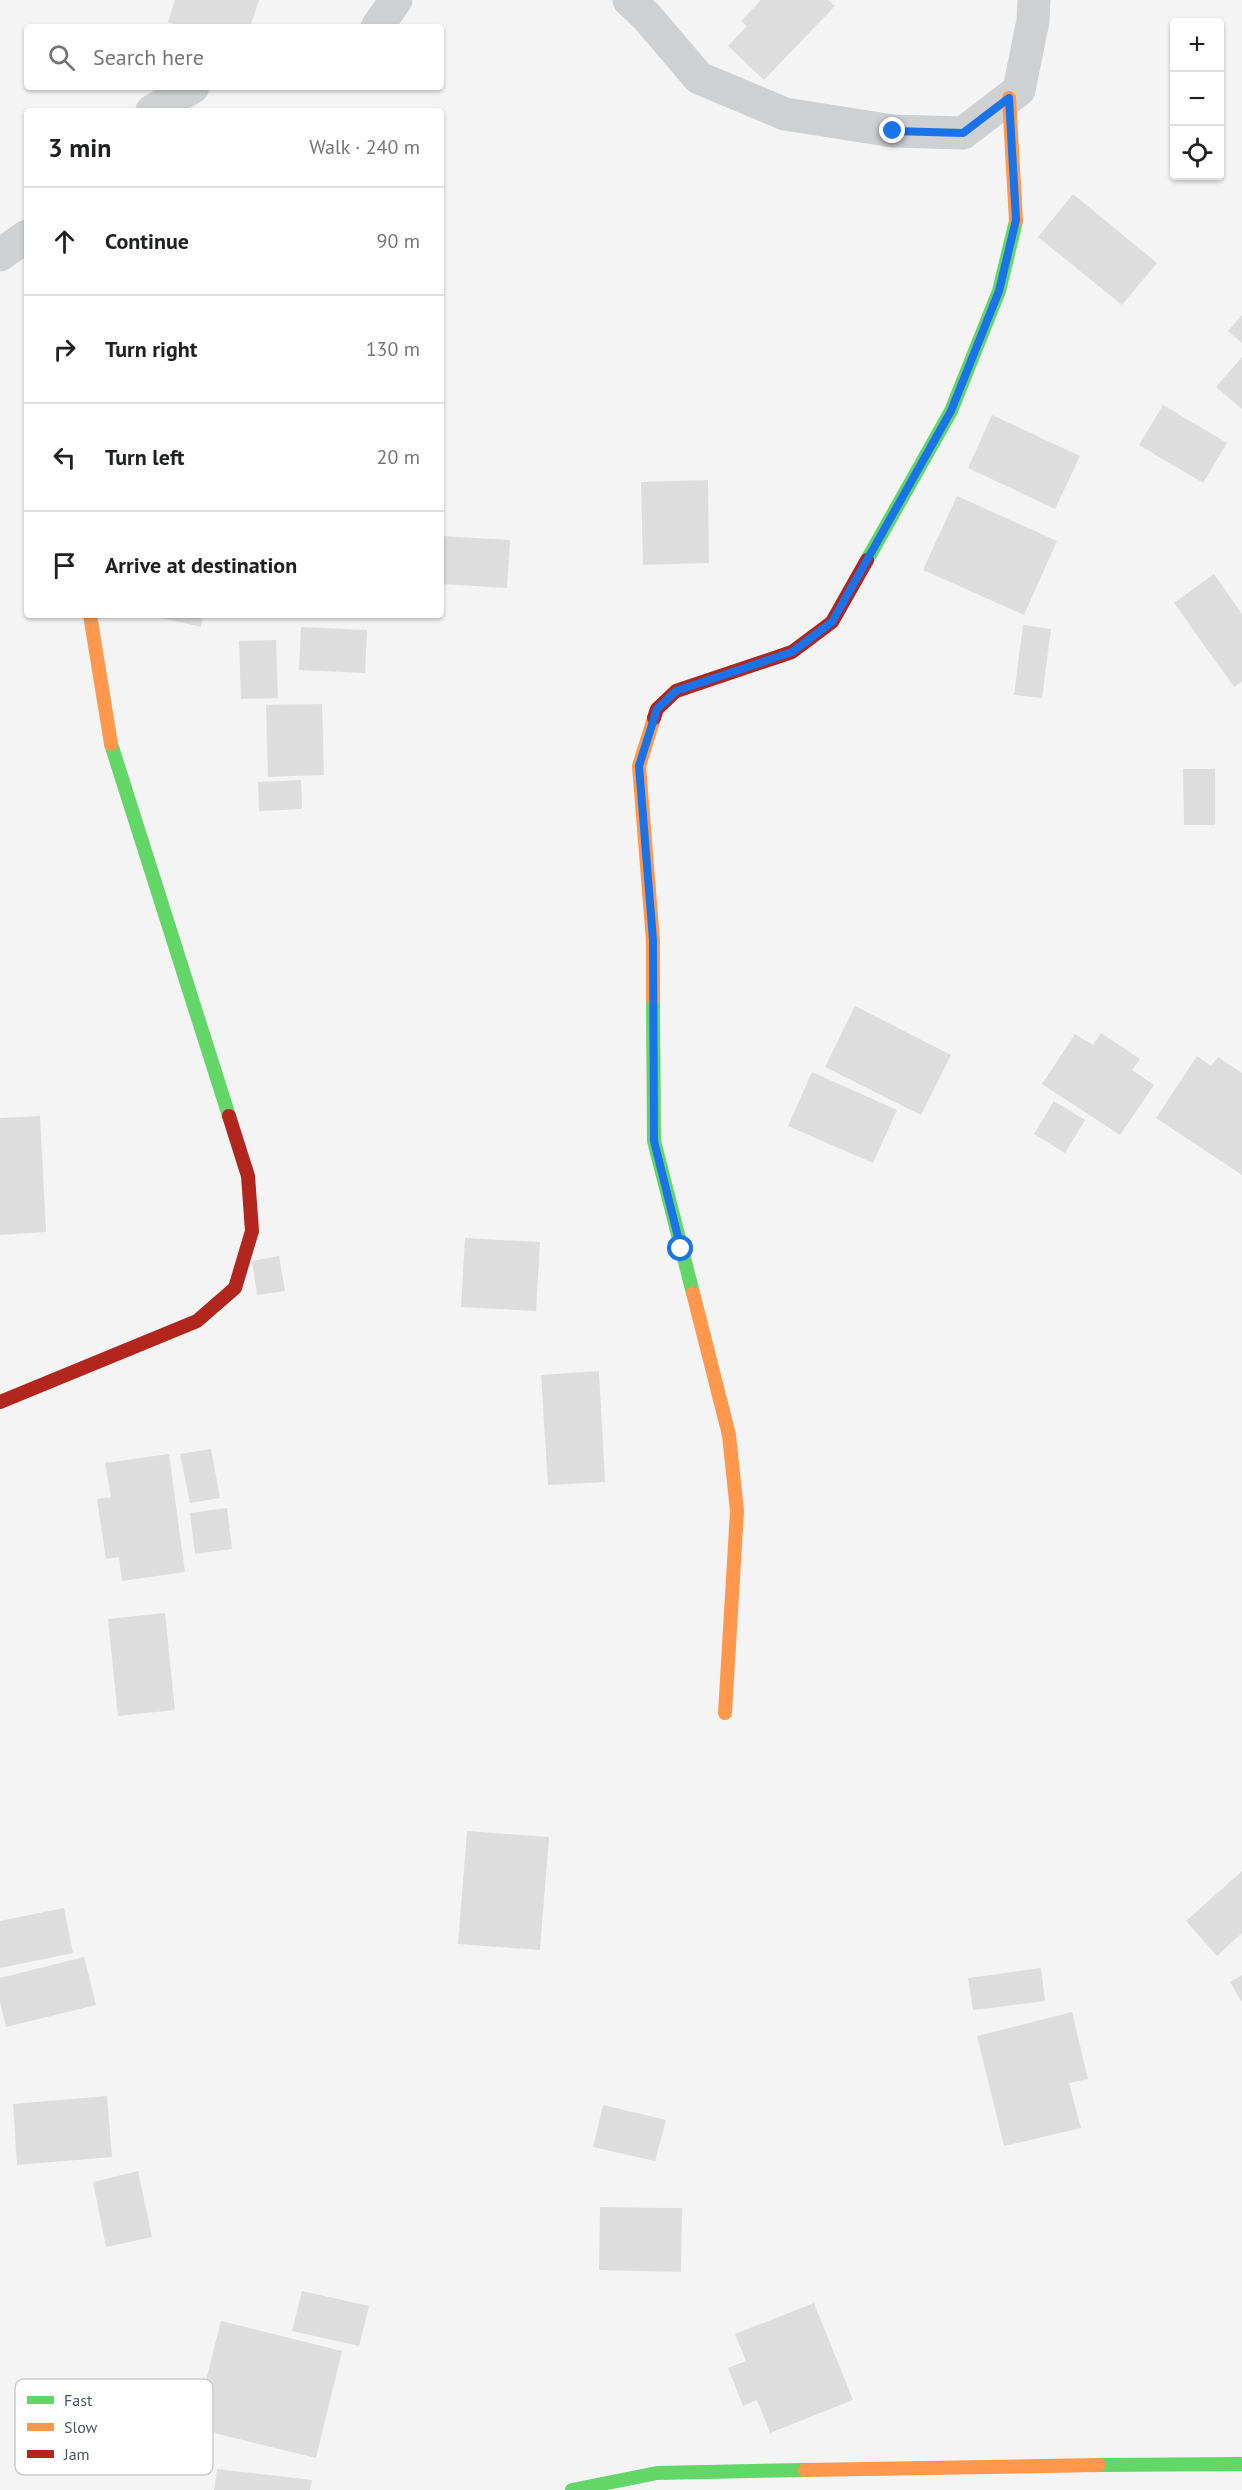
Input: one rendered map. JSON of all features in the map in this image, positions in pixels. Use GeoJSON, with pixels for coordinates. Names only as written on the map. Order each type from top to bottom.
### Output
{"type":"FeatureCollection","features":[{"type":"Feature","properties":{"kind":"street"},"geometry":{"type":"LineString","coordinates":[[379,24],[396,0]]}},
{"type":"Feature","properties":{"kind":"street"},"geometry":{"type":"LineString","coordinates":[[629,0],[647,17],[699,78],[784,114],[893,131],[963,133],[1019,90],[1033,21],[1034,0]]}},
{"type":"Feature","properties":{"kind":"street"},"geometry":{"type":"LineString","coordinates":[[157,108],[188,90]]}},
{"type":"Feature","properties":{"kind":"street"},"geometry":{"type":"LineString","coordinates":[[725,1713],[737,1511],[729,1435],[654,1141],[653,940],[639,766],[657,709],[676,691],[792,652],[832,622],[951,411],[999,291],[1016,220],[1009,98]]}},
{"type":"Feature","properties":{"kind":"street"},"geometry":{"type":"LineString","coordinates":[[0,255],[24,238]]}},
{"type":"Feature","properties":{"kind":"street"},"geometry":{"type":"LineString","coordinates":[[0,1402],[197,1321],[235,1288],[252,1231],[248,1176],[113,753],[90,618]]}},
{"type":"Feature","properties":{"kind":"street"},"geometry":{"type":"LineString","coordinates":[[572,2490],[657,2473],[1169,2463],[1242,2464]]}},
{"type":"Feature","properties":{"kind":"building"},"geometry":{"type":"Polygon","coordinates":[[[175,0],[259,0],[251,24],[174,24],[168,22],[175,0]]]}},
{"type":"Feature","properties":{"kind":"building"},"geometry":{"type":"Polygon","coordinates":[[[761,0],[828,0],[835,6],[764,80],[728,46],[747,26],[741,21],[761,0]]]}},
{"type":"Feature","properties":{"kind":"building"},"geometry":{"type":"Polygon","coordinates":[[[1073,194],[1157,263],[1122,305],[1038,237],[1073,194]]]}},
{"type":"Feature","properties":{"kind":"building"},"geometry":{"type":"Polygon","coordinates":[[[1242,315],[1242,343],[1228,331],[1242,315]]]}},
{"type":"Feature","properties":{"kind":"building"},"geometry":{"type":"Polygon","coordinates":[[[1242,357],[1242,409],[1216,387],[1242,357]]]}},
{"type":"Feature","properties":{"kind":"building"},"geometry":{"type":"Polygon","coordinates":[[[1163,405],[1227,443],[1203,483],[1139,445],[1163,405]]]}},
{"type":"Feature","properties":{"kind":"building"},"geometry":{"type":"Polygon","coordinates":[[[992,415],[1080,456],[1055,509],[968,468],[992,415]]]}},
{"type":"Feature","properties":{"kind":"building"},"geometry":{"type":"Polygon","coordinates":[[[708,480],[709,563],[643,565],[641,482],[708,480]]]}},
{"type":"Feature","properties":{"kind":"building"},"geometry":{"type":"Polygon","coordinates":[[[957,496],[1057,541],[1024,615],[923,570],[957,496]]]}},
{"type":"Feature","properties":{"kind":"building"},"geometry":{"type":"Polygon","coordinates":[[[444,536],[510,540],[507,588],[444,584],[444,536]]]}},
{"type":"Feature","properties":{"kind":"building"},"geometry":{"type":"Polygon","coordinates":[[[1214,574],[1242,614],[1242,682],[1234,687],[1174,603],[1214,574]]]}},
{"type":"Feature","properties":{"kind":"building"},"geometry":{"type":"Polygon","coordinates":[[[161,618],[202,618],[201,627],[161,618]]]}},
{"type":"Feature","properties":{"kind":"building"},"geometry":{"type":"Polygon","coordinates":[[[1023,625],[1051,629],[1042,698],[1014,695],[1023,625]]]}},
{"type":"Feature","properties":{"kind":"building"},"geometry":{"type":"Polygon","coordinates":[[[301,627],[367,630],[365,673],[299,670],[301,627]]]}},
{"type":"Feature","properties":{"kind":"building"},"geometry":{"type":"Polygon","coordinates":[[[276,640],[278,698],[241,699],[239,641],[276,640]]]}},
{"type":"Feature","properties":{"kind":"building"},"geometry":{"type":"Polygon","coordinates":[[[322,704],[324,775],[268,777],[266,705],[322,704]]]}},
{"type":"Feature","properties":{"kind":"building"},"geometry":{"type":"Polygon","coordinates":[[[1183,769],[1215,769],[1215,825],[1184,825],[1183,769]]]}},
{"type":"Feature","properties":{"kind":"building"},"geometry":{"type":"Polygon","coordinates":[[[301,780],[302,809],[259,811],[258,782],[301,780]]]}},
{"type":"Feature","properties":{"kind":"building"},"geometry":{"type":"Polygon","coordinates":[[[855,1006],[951,1055],[921,1115],[825,1067],[855,1006]]]}},
{"type":"Feature","properties":{"kind":"building"},"geometry":{"type":"Polygon","coordinates":[[[1101,1033],[1140,1059],[1132,1070],[1154,1085],[1120,1135],[1042,1084],[1075,1034],[1093,1045],[1101,1033]]]}},
{"type":"Feature","properties":{"kind":"building"},"geometry":{"type":"Polygon","coordinates":[[[1197,1056],[1211,1066],[1218,1057],[1242,1073],[1242,1175],[1156,1118],[1197,1056]]]}},
{"type":"Feature","properties":{"kind":"building"},"geometry":{"type":"Polygon","coordinates":[[[812,1072],[897,1110],[873,1163],[788,1126],[812,1072]]]}},
{"type":"Feature","properties":{"kind":"building"},"geometry":{"type":"Polygon","coordinates":[[[1054,1101],[1085,1120],[1065,1153],[1034,1134],[1054,1101]]]}},
{"type":"Feature","properties":{"kind":"building"},"geometry":{"type":"Polygon","coordinates":[[[40,1116],[46,1232],[0,1235],[0,1118],[40,1116]]]}},
{"type":"Feature","properties":{"kind":"building"},"geometry":{"type":"Polygon","coordinates":[[[465,1238],[540,1242],[536,1311],[461,1307],[465,1238]]]}},
{"type":"Feature","properties":{"kind":"building"},"geometry":{"type":"Polygon","coordinates":[[[279,1256],[285,1291],[257,1295],[252,1261],[279,1256]]]}},
{"type":"Feature","properties":{"kind":"building"},"geometry":{"type":"Polygon","coordinates":[[[599,1371],[605,1482],[548,1485],[541,1375],[599,1371]]]}},
{"type":"Feature","properties":{"kind":"building"},"geometry":{"type":"Polygon","coordinates":[[[211,1449],[220,1498],[190,1503],[180,1454],[211,1449]]]}},
{"type":"Feature","properties":{"kind":"building"},"geometry":{"type":"Polygon","coordinates":[[[169,1454],[185,1572],[122,1581],[119,1557],[106,1559],[97,1499],[111,1497],[105,1463],[169,1454]]]}},
{"type":"Feature","properties":{"kind":"building"},"geometry":{"type":"Polygon","coordinates":[[[227,1508],[232,1549],[195,1554],[190,1513],[227,1508]]]}},
{"type":"Feature","properties":{"kind":"building"},"geometry":{"type":"Polygon","coordinates":[[[165,1613],[175,1710],[118,1716],[108,1619],[165,1613]]]}},
{"type":"Feature","properties":{"kind":"building"},"geometry":{"type":"Polygon","coordinates":[[[467,1831],[549,1837],[540,1950],[458,1944],[467,1831]]]}},
{"type":"Feature","properties":{"kind":"building"},"geometry":{"type":"Polygon","coordinates":[[[1242,1871],[1242,1933],[1217,1956],[1186,1921],[1242,1871]]]}},
{"type":"Feature","properties":{"kind":"building"},"geometry":{"type":"Polygon","coordinates":[[[64,1908],[73,1953],[0,1968],[0,1921],[64,1908]]]}},
{"type":"Feature","properties":{"kind":"building"},"geometry":{"type":"Polygon","coordinates":[[[84,1957],[96,2005],[6,2027],[0,2002],[0,1978],[84,1957]]]}},
{"type":"Feature","properties":{"kind":"building"},"geometry":{"type":"Polygon","coordinates":[[[1041,1968],[1045,2001],[973,2010],[968,1978],[1041,1968]]]}},
{"type":"Feature","properties":{"kind":"building"},"geometry":{"type":"Polygon","coordinates":[[[1242,1975],[1242,2002],[1230,1982],[1242,1975]]]}},
{"type":"Feature","properties":{"kind":"building"},"geometry":{"type":"Polygon","coordinates":[[[1072,2012],[1088,2079],[1069,2083],[1081,2128],[1004,2146],[977,2036],[1072,2012]]]}},
{"type":"Feature","properties":{"kind":"building"},"geometry":{"type":"Polygon","coordinates":[[[107,2096],[112,2157],[17,2165],[13,2104],[107,2096]]]}},
{"type":"Feature","properties":{"kind":"building"},"geometry":{"type":"Polygon","coordinates":[[[603,2105],[666,2120],[655,2161],[593,2147],[603,2105]]]}},
{"type":"Feature","properties":{"kind":"building"},"geometry":{"type":"Polygon","coordinates":[[[138,2171],[152,2237],[106,2247],[93,2182],[138,2171]]]}},
{"type":"Feature","properties":{"kind":"building"},"geometry":{"type":"Polygon","coordinates":[[[600,2207],[682,2208],[681,2272],[599,2270],[600,2207]]]}},
{"type":"Feature","properties":{"kind":"building"},"geometry":{"type":"Polygon","coordinates":[[[302,2291],[369,2306],[359,2346],[292,2331],[302,2291]]]}},
{"type":"Feature","properties":{"kind":"building"},"geometry":{"type":"Polygon","coordinates":[[[814,2303],[853,2400],[770,2433],[757,2400],[743,2406],[728,2368],[746,2361],[735,2334],[814,2303]]]}},
{"type":"Feature","properties":{"kind":"building"},"geometry":{"type":"Polygon","coordinates":[[[221,2321],[342,2351],[316,2458],[213,2433],[213,2379],[206,2379],[221,2321]]]}},
{"type":"Feature","properties":{"kind":"building"},"geometry":{"type":"Polygon","coordinates":[[[217,2469],[312,2480],[310,2490],[214,2490],[217,2469]]]}},
{"type":"Feature","properties":{"kind":"traffic: fast"},"geometry":{"type":"LineString","coordinates":[[867,560],[951,411],[999,291],[1016,221]]}},
{"type":"Feature","properties":{"kind":"traffic: fast"},"geometry":{"type":"LineString","coordinates":[[111,744],[229,1116]]}},
{"type":"Feature","properties":{"kind":"traffic: fast"},"geometry":{"type":"LineString","coordinates":[[653,999],[654,1141],[693,1293]]}},
{"type":"Feature","properties":{"kind":"traffic: fast"},"geometry":{"type":"LineString","coordinates":[[1099,2465],[1242,2464]]}},
{"type":"Feature","properties":{"kind":"traffic: fast"},"geometry":{"type":"LineString","coordinates":[[572,2490],[657,2473],[805,2470]]}},
{"type":"Feature","properties":{"kind":"traffic: slow"},"geometry":{"type":"LineString","coordinates":[[1009,98],[1016,221]]}},
{"type":"Feature","properties":{"kind":"traffic: slow"},"geometry":{"type":"LineString","coordinates":[[90,618],[111,744]]}},
{"type":"Feature","properties":{"kind":"traffic: slow"},"geometry":{"type":"LineString","coordinates":[[653,999],[653,941],[639,766],[654,718]]}},
{"type":"Feature","properties":{"kind":"traffic: slow"},"geometry":{"type":"LineString","coordinates":[[693,1293],[729,1435],[737,1511],[725,1713]]}},
{"type":"Feature","properties":{"kind":"traffic: slow"},"geometry":{"type":"LineString","coordinates":[[805,2470],[1099,2465]]}},
{"type":"Feature","properties":{"kind":"traffic: jam"},"geometry":{"type":"LineString","coordinates":[[654,718],[657,709],[676,691],[792,652],[832,622],[867,560]]}},
{"type":"Feature","properties":{"kind":"traffic: jam"},"geometry":{"type":"LineString","coordinates":[[0,1402],[197,1321],[235,1288],[252,1231],[248,1176],[229,1116]]}},
{"type":"Feature","properties":{"kind":"route"},"geometry":{"type":"LineString","coordinates":[[681,1249],[654,1141],[653,940],[639,766],[657,709],[676,691],[792,652],[832,622],[951,411],[999,291],[1016,220],[1009,98],[963,133],[893,131]]}}]}
